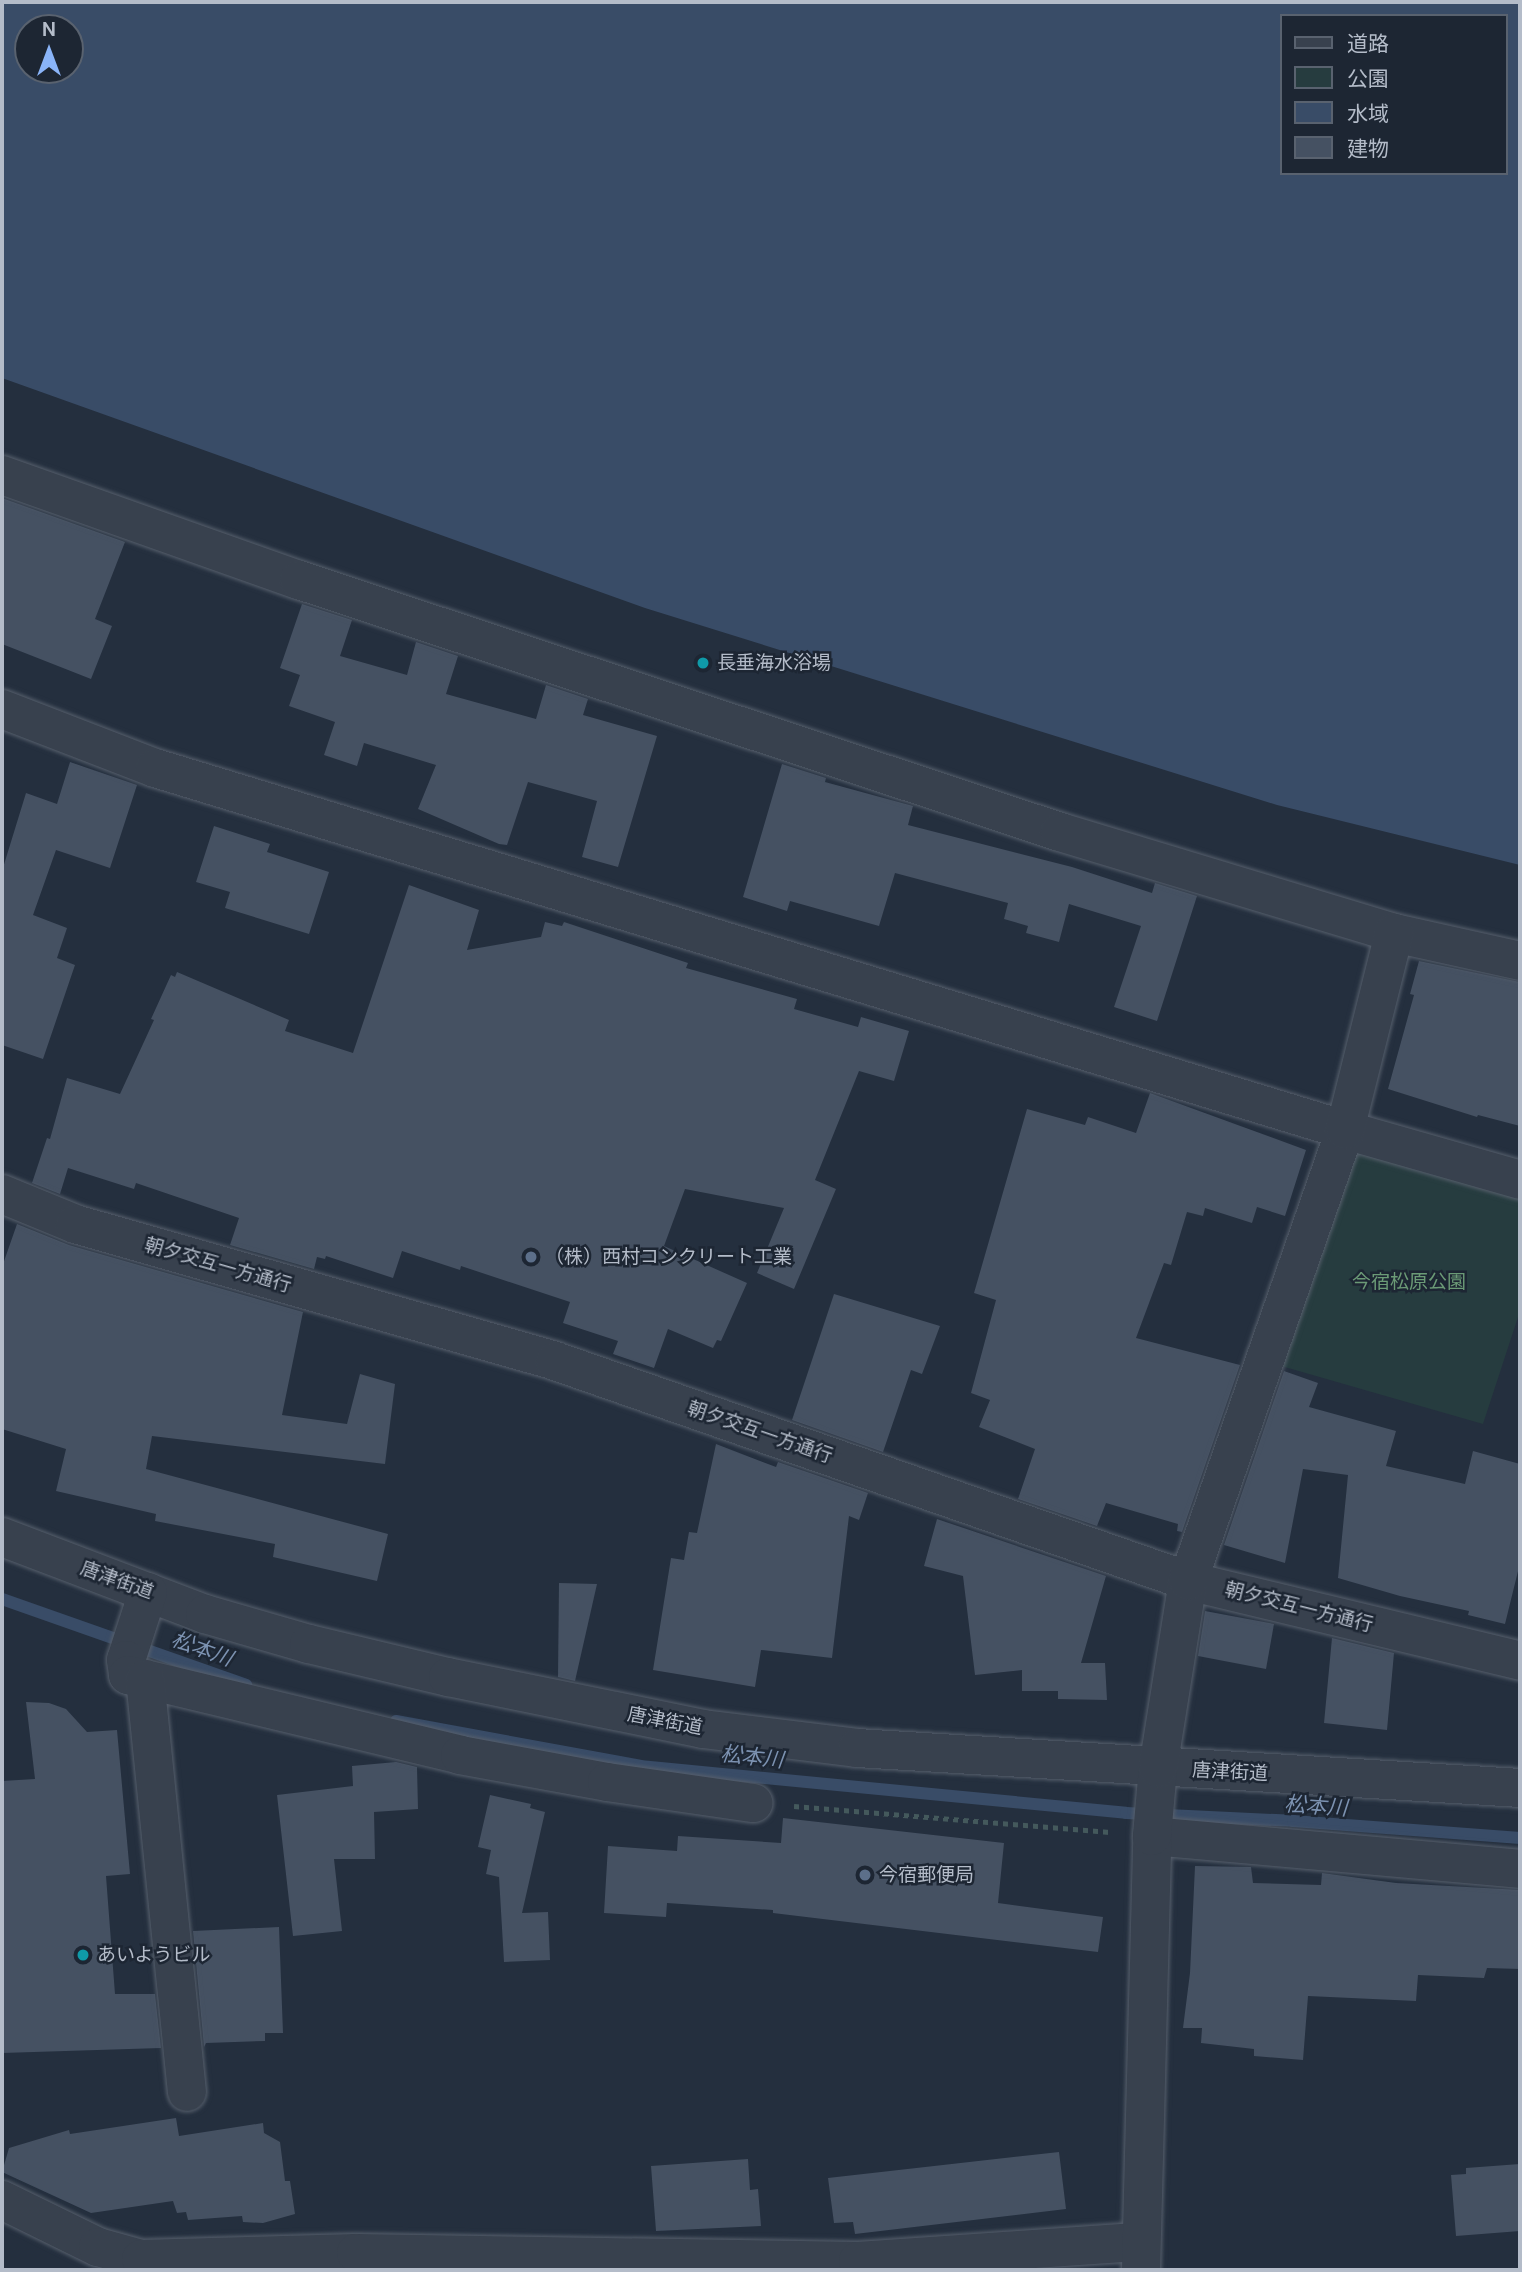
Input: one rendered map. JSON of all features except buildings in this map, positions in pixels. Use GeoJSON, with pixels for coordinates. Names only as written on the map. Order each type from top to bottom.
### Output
{"type":"FeatureCollection","features":[{"type":"Feature","properties":{"kind":"street"},"geometry":{"type":"LineString","coordinates":[[2,475],[299,580],[1060,832],[1394,933],[1520,961]]}},
{"type":"Feature","properties":{"kind":"street"},"geometry":{"type":"LineString","coordinates":[[2,709],[155,768],[1345,1130],[1520,1180]]}},
{"type":"Feature","properties":{"kind":"street"},"geometry":{"type":"LineString","coordinates":[[2,2200],[98,2247],[141,2259],[356,2253],[858,2261],[1141,2256],[1152,1836],[1158,1768],[1188,1581],[1345,1130],[1394,933]]}},
{"type":"Feature","properties":{"kind":"street","name":"朝夕交互一方通行"},"geometry":{"type":"LineString","coordinates":[[2,1194],[75,1224],[555,1361],[1188,1581],[1520,1661]]}},
{"type":"Feature","properties":{"kind":"street","name":"唐津街道"},"geometry":{"type":"LineString","coordinates":[[2,1537],[205,1614],[309,1644],[448,1677],[703,1729],[857,1748],[1520,1788]]}},
{"type":"Feature","properties":{"kind":"street"},"geometry":{"type":"LineString","coordinates":[[149,1592],[136,1670],[187,2092]]}},
{"type":"Feature","properties":{"kind":"street"},"geometry":{"type":"LineString","coordinates":[[136,1670],[460,1755],[607,1782],[753,1803]]}},
{"type":"Feature","properties":{"kind":"street"},"geometry":{"type":"LineString","coordinates":[[1152,1836],[1520,1869]]}},
{"type":"Feature","properties":{"kind":"path"},"geometry":{"type":"LineString","coordinates":[[753,1803],[1152,1836]]}},
{"type":"Feature","properties":{"kind":"green space","name":"今宿松原公園"},"geometry":{"type":"Polygon","coordinates":[[[1345,1130],[1520,1180],[1520,1311],[1483,1424],[1264,1361],[1345,1130]]]}},
{"type":"Feature","properties":{"kind":"water"},"geometry":{"type":"Polygon","coordinates":[[[2,2],[1520,2],[1520,865],[1277,805],[645,608],[2,378],[2,2]]]}},
{"type":"Feature","properties":{"kind":"waterway","name":"松本川"},"geometry":{"type":"LineString","coordinates":[[2,1599],[246,1685]]}},
{"type":"Feature","properties":{"kind":"waterway","name":"松本川"},"geometry":{"type":"LineString","coordinates":[[396,1721],[640,1766],[1126,1813],[1293,1821],[1520,1838]]}},
{"type":"Feature","properties":{"kind":"place","name":"長垂海水浴場"},"geometry":{"type":"Point","coordinates":[703,663]}},
{"type":"Feature","properties":{"kind":"place","name":"（株）西村コンクリート工業"},"geometry":{"type":"Point","coordinates":[531,1257]}},
{"type":"Feature","properties":{"kind":"place","name":"今宿郵便局"},"geometry":{"type":"Point","coordinates":[865,1875]}},
{"type":"Feature","properties":{"kind":"place","name":"あいようビル"},"geometry":{"type":"Point","coordinates":[83,1955]}}]}
